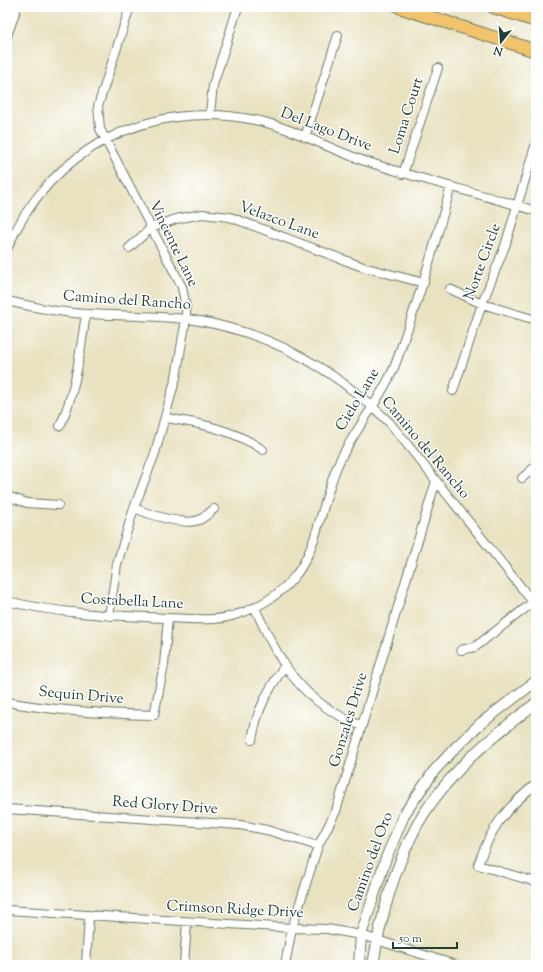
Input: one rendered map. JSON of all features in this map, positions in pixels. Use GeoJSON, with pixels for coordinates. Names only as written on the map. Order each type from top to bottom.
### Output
{"type":"FeatureCollection","features":[{"type":"Feature","properties":{"kind":"main road"},"geometry":{"type":"LineString","coordinates":[[399,7],[536,51]]}},
{"type":"Feature","properties":{"kind":"main road"},"geometry":{"type":"LineString","coordinates":[[493,7],[536,21]]}},
{"type":"Feature","properties":{"kind":"street"},"geometry":{"type":"LineString","coordinates":[[7,36],[17,7]]}},
{"type":"Feature","properties":{"kind":"street","name":"Vincente Lane"},"geometry":{"type":"LineString","coordinates":[[109,616],[117,564],[134,508],[166,418],[176,377],[186,319],[186,308],[182,287],[100,129],[98,106],[130,7]]}},
{"type":"Feature","properties":{"kind":"street"},"geometry":{"type":"LineString","coordinates":[[210,114],[213,85],[238,7]]}},
{"type":"Feature","properties":{"kind":"street"},"geometry":{"type":"LineString","coordinates":[[305,137],[338,35]]}},
{"type":"Feature","properties":{"kind":"street","name":"Loma Court"},"geometry":{"type":"LineString","coordinates":[[403,174],[438,68]]}},
{"type":"Feature","properties":{"kind":"street","name":"Del Lago Drive"},"geometry":{"type":"LineString","coordinates":[[7,249],[17,226],[42,189],[65,166],[104,139],[131,127],[183,115],[210,114],[255,119],[277,125],[352,157],[403,174],[451,186],[536,211]]}},
{"type":"Feature","properties":{"kind":"street","name":"Norte Circle"},"geometry":{"type":"LineString","coordinates":[[453,391],[482,304],[505,246],[536,143]]}},
{"type":"Feature","properties":{"kind":"street","name":"Cielo Lane"},"geometry":{"type":"LineString","coordinates":[[255,608],[278,594],[296,576],[309,554],[326,495],[338,464],[353,434],[389,380],[424,283],[451,186]]}},
{"type":"Feature","properties":{"kind":"street","name":"Velazco Lane"},"geometry":{"type":"LineString","coordinates":[[129,248],[151,228],[176,219],[202,214],[230,217],[363,267],[424,283]]}},
{"type":"Feature","properties":{"kind":"street"},"geometry":{"type":"LineString","coordinates":[[450,289],[482,304],[536,320]]}},
{"type":"Feature","properties":{"kind":"street","name":"Camino del Rancho"},"geometry":{"type":"LineString","coordinates":[[7,301],[42,309],[86,314],[186,319],[209,323],[260,337],[317,365],[334,376],[372,406],[390,423],[535,603]]}},
{"type":"Feature","properties":{"kind":"street"},"geometry":{"type":"LineString","coordinates":[[60,426],[66,414],[76,378],[86,314]]}},
{"type":"Feature","properties":{"kind":"street"},"geometry":{"type":"LineString","coordinates":[[166,418],[193,422],[216,428],[250,441],[262,450]]}},
{"type":"Feature","properties":{"kind":"street"},"geometry":{"type":"LineString","coordinates":[[522,478],[536,466]]}},
{"type":"Feature","properties":{"kind":"street","name":"Gonzales Drive"},"geometry":{"type":"LineString","coordinates":[[285,965],[292,928],[318,846],[336,810],[436,480]]}},
{"type":"Feature","properties":{"kind":"street"},"geometry":{"type":"LineString","coordinates":[[7,496],[27,503],[58,505]]}},
{"type":"Feature","properties":{"kind":"street"},"geometry":{"type":"LineString","coordinates":[[134,508],[152,516],[172,520],[198,521],[214,509]]}},
{"type":"Feature","properties":{"kind":"street","name":"Costabella Lane"},"geometry":{"type":"LineString","coordinates":[[7,601],[67,612],[109,616],[203,619],[230,617],[255,608]]}},
{"type":"Feature","properties":{"kind":"street"},"geometry":{"type":"LineString","coordinates":[[461,650],[475,647],[535,603]]}},
{"type":"Feature","properties":{"kind":"street"},"geometry":{"type":"LineString","coordinates":[[255,608],[268,637],[298,684],[326,709],[342,718],[362,726]]}},
{"type":"Feature","properties":{"kind":"street","name":"Sequin Drive"},"geometry":{"type":"LineString","coordinates":[[7,702],[39,708],[103,714],[154,715],[164,665],[168,618]]}},
{"type":"Feature","properties":{"kind":"street"},"geometry":{"type":"LineString","coordinates":[[252,740],[254,724],[263,700],[285,665]]}},
{"type":"Feature","properties":{"kind":"street","name":"Camino del Oro"},"geometry":{"type":"LineString","coordinates":[[359,965],[361,935],[386,858],[405,813],[434,771],[455,748],[480,724],[536,681]]}},
{"type":"Feature","properties":{"kind":"street","name":"Camino del Oro"},"geometry":{"type":"LineString","coordinates":[[373,965],[377,940],[397,873],[415,829],[444,787],[465,763],[491,739],[536,703]]}},
{"type":"Feature","properties":{"kind":"street"},"geometry":{"type":"LineString","coordinates":[[536,784],[501,817],[486,841],[478,865],[536,882]]}},
{"type":"Feature","properties":{"kind":"street","name":"Red Glory Drive"},"geometry":{"type":"LineString","coordinates":[[7,809],[240,825],[267,830],[318,846]]}},
{"type":"Feature","properties":{"kind":"street","name":"Crimson Ridge Drive"},"geometry":{"type":"LineString","coordinates":[[7,910],[187,922],[327,929],[361,935],[456,965]]}},
{"type":"Feature","properties":{"kind":"street"},"geometry":{"type":"LineString","coordinates":[[86,965],[89,915]]}},
{"type":"Feature","properties":{"kind":"street"},"geometry":{"type":"LineString","coordinates":[[184,965],[187,922]]}}]}
